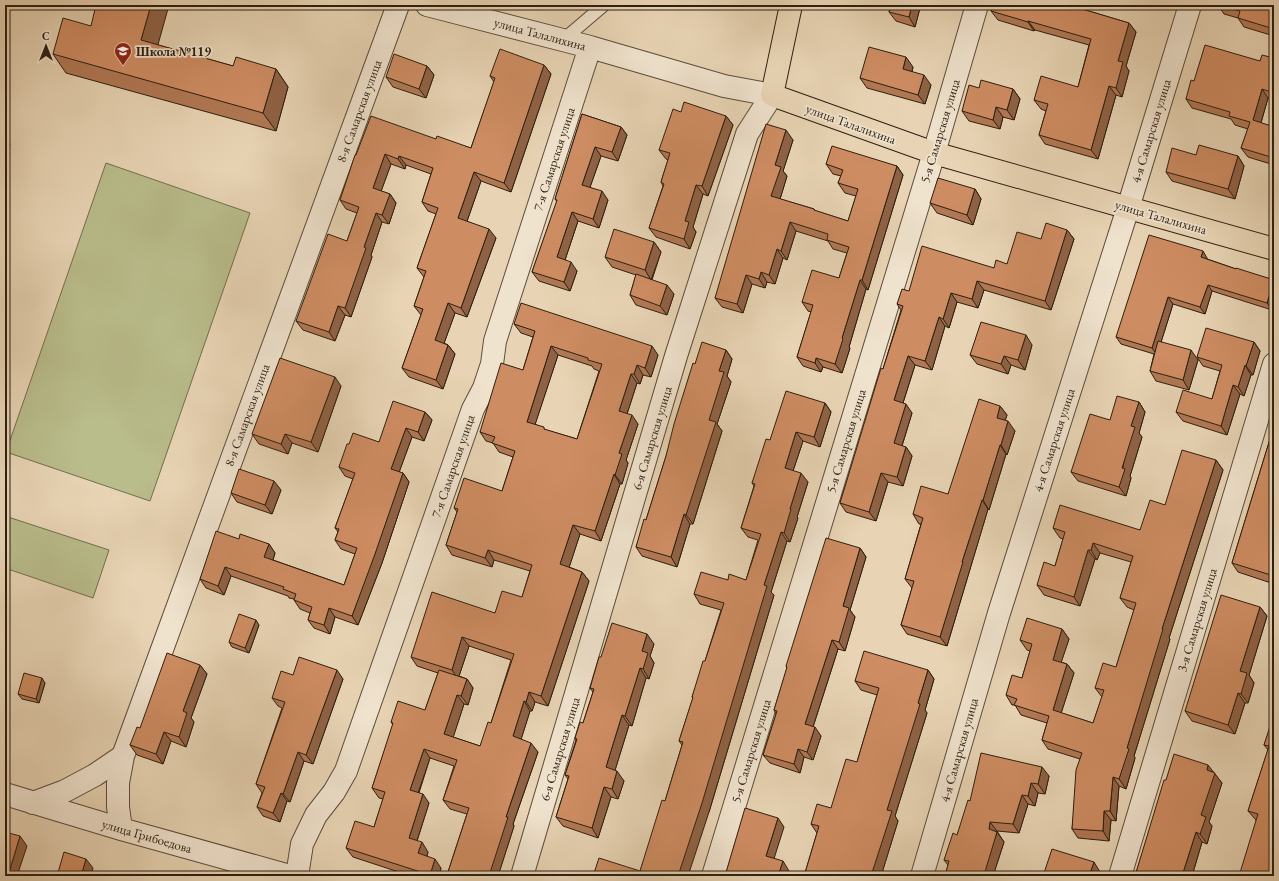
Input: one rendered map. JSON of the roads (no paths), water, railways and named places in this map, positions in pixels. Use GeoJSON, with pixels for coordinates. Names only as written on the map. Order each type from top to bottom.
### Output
{"type":"FeatureCollection","features":[{"type":"Feature","properties":{"kind":"main road","name":"6-я Самарская улица"},"geometry":{"type":"LineString","coordinates":[[772,95],[791,5]]}},
{"type":"Feature","properties":{"kind":"main road","name":"улица Талалихина"},"geometry":{"type":"LineString","coordinates":[[772,95],[934,153],[1274,249]]}},
{"type":"Feature","properties":{"kind":"street","name":"8-я Самарская улица"},"geometry":{"type":"LineString","coordinates":[[121,829],[118,808],[118,783],[122,756],[398,5]]}},
{"type":"Feature","properties":{"kind":"street","name":"улица Талалихина"},"geometry":{"type":"LineString","coordinates":[[427,5],[590,47],[724,86],[772,95]]}},
{"type":"Feature","properties":{"kind":"street","name":"5-я Самарская улица"},"geometry":{"type":"LineString","coordinates":[[713,876],[934,153],[977,5]]}},
{"type":"Feature","properties":{"kind":"street","name":"4-я Самарская улица"},"geometry":{"type":"LineString","coordinates":[[922,876],[999,613],[1128,208],[1190,5]]}},
{"type":"Feature","properties":{"kind":"street","name":"7-я Самарская улица"},"geometry":{"type":"LineString","coordinates":[[297,876],[302,844],[316,815],[334,792],[346,771],[472,409],[484,388],[492,364],[495,341],[590,47]]}},
{"type":"Feature","properties":{"kind":"street","name":"6-я Самарская улица"},"geometry":{"type":"LineString","coordinates":[[522,876],[676,356],[742,149],[747,134],[772,95]]}},
{"type":"Feature","properties":{"kind":"street","name":"3-я Самарская улица"},"geometry":{"type":"LineString","coordinates":[[1120,876],[1274,364]]}},
{"type":"Feature","properties":{"kind":"street"},"geometry":{"type":"LineString","coordinates":[[33,803],[65,791],[95,775],[122,756]]}},
{"type":"Feature","properties":{"kind":"street","name":"улица Грибоедова"},"geometry":{"type":"LineString","coordinates":[[5,794],[121,829],[290,876]]}},
{"type":"Feature","properties":{"kind":"lane"},"geometry":{"type":"LineString","coordinates":[[563,40],[604,5]]}},
{"type":"Feature","properties":{"kind":"place","name":"Школа №119"},"geometry":{"type":"Point","coordinates":[123,66]}}]}
